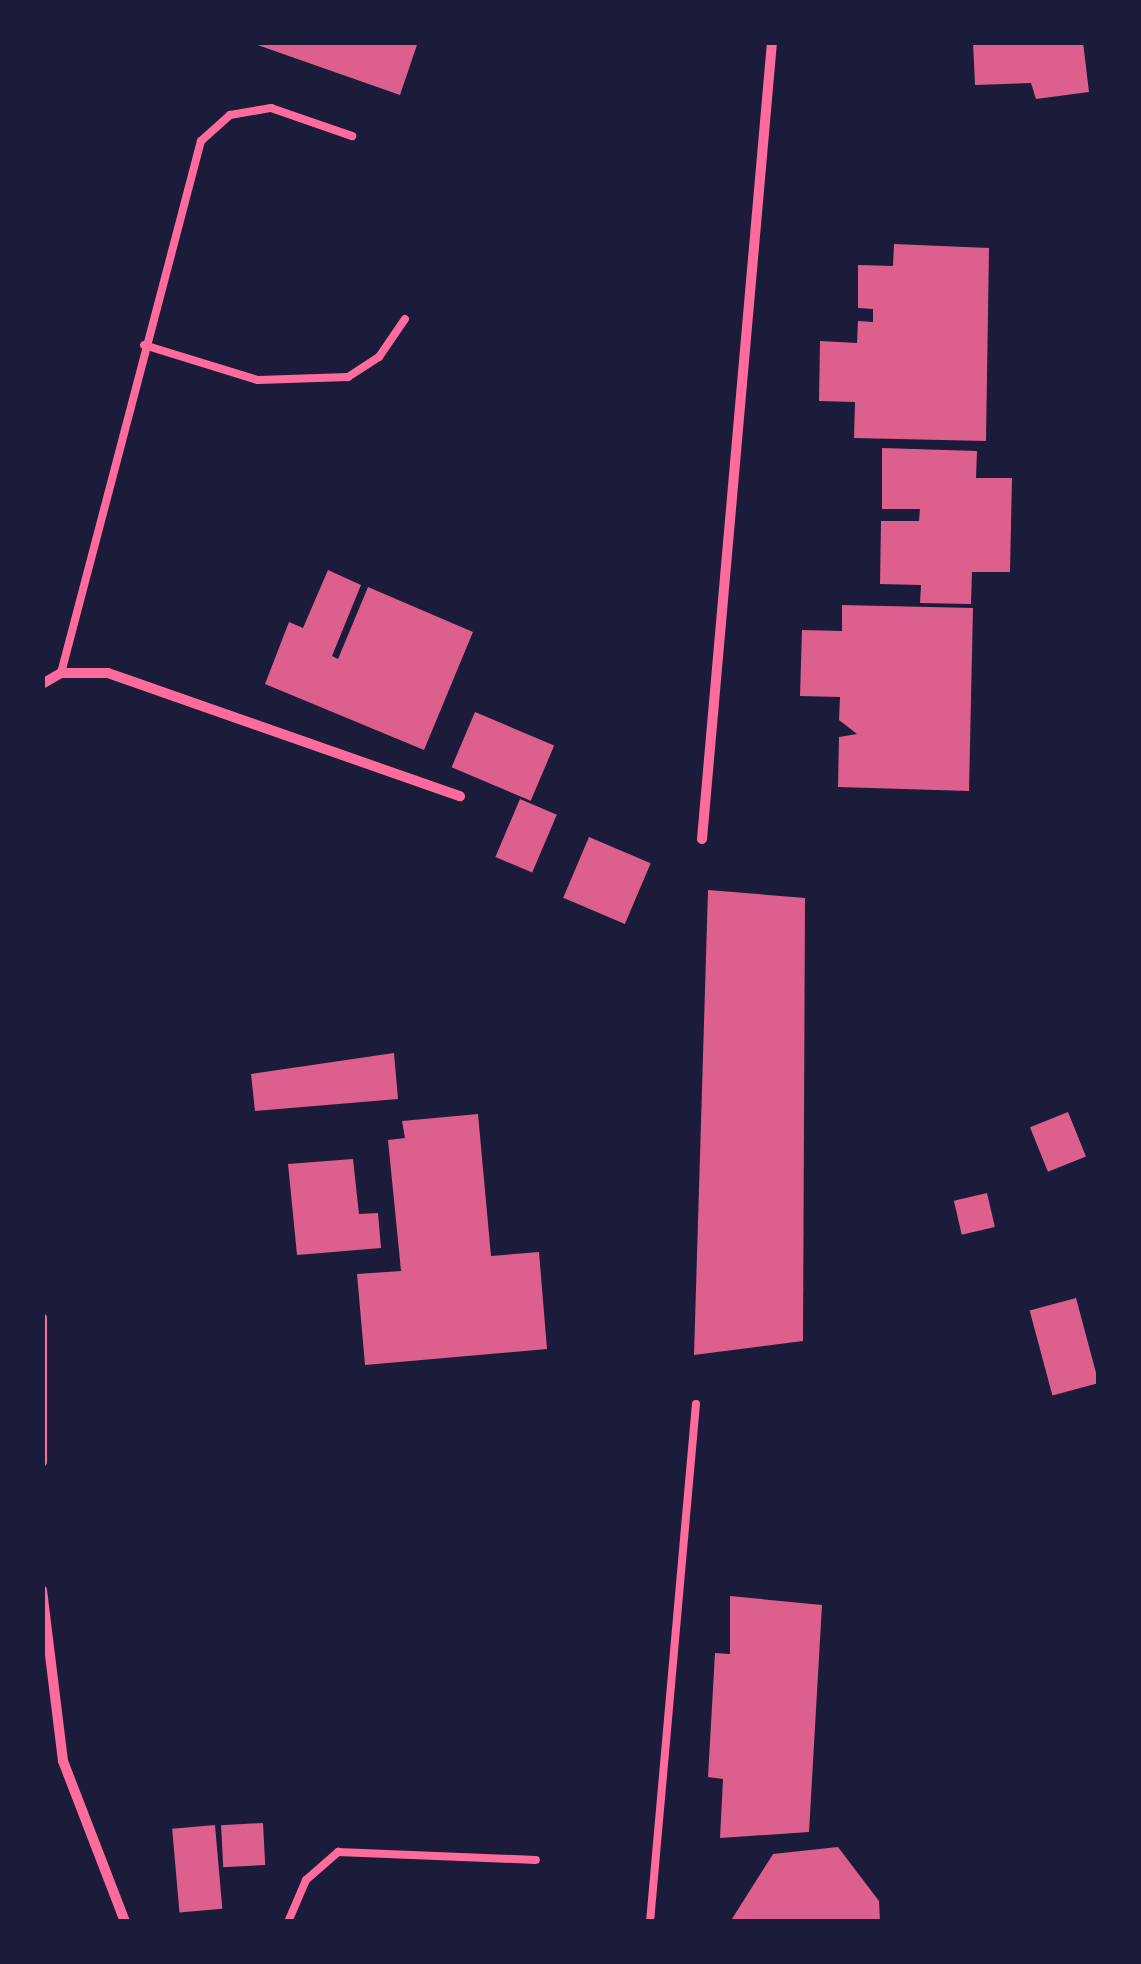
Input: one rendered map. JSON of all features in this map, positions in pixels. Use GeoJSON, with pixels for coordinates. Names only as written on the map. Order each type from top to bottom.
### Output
{"type":"FeatureCollection","features":[{"type":"Feature","properties":{"kind":"street"},"geometry":{"type":"LineString","coordinates":[[702,839],[772,42]]}},
{"type":"Feature","properties":{"kind":"street"},"geometry":{"type":"LineString","coordinates":[[42,684],[61,673],[108,672],[460,796]]}},
{"type":"Feature","properties":{"kind":"street"},"geometry":{"type":"LineString","coordinates":[[42,1318],[42,1462]]}},
{"type":"Feature","properties":{"kind":"street"},"geometry":{"type":"LineString","coordinates":[[42,1590],[63,1761],[126,1922]]}},
{"type":"Feature","properties":{"kind":"lane"},"geometry":{"type":"LineString","coordinates":[[61,673],[200,141],[230,115],[271,108],[352,136]]}},
{"type":"Feature","properties":{"kind":"lane"},"geometry":{"type":"LineString","coordinates":[[144,346],[258,380],[348,377],[379,357],[405,319]]}},
{"type":"Feature","properties":{"kind":"lane"},"geometry":{"type":"LineString","coordinates":[[650,1922],[696,1404]]}},
{"type":"Feature","properties":{"kind":"lane"},"geometry":{"type":"LineString","coordinates":[[288,1922],[306,1880],[338,1852],[536,1860]]}},
{"type":"Feature","properties":{"kind":"building"},"geometry":{"type":"Polygon","coordinates":[[[249,42],[418,42],[400,95],[249,42]]]}},
{"type":"Feature","properties":{"kind":"building"},"geometry":{"type":"Polygon","coordinates":[[[973,42],[1083,42],[1089,92],[1036,99],[1031,83],[975,85],[973,42]]]}},
{"type":"Feature","properties":{"kind":"building"},"geometry":{"type":"Polygon","coordinates":[[[894,244],[989,248],[986,441],[854,438],[855,402],[819,401],[820,341],[857,343],[858,321],[873,322],[873,309],[858,308],[858,265],[893,266],[894,244]]]}},
{"type":"Feature","properties":{"kind":"building"},"geometry":{"type":"Polygon","coordinates":[[[882,448],[977,451],[976,478],[1012,478],[1010,572],[972,572],[971,604],[920,603],[921,585],[880,584],[881,521],[919,521],[920,509],[882,509],[882,448]]]}},
{"type":"Feature","properties":{"kind":"building"},"geometry":{"type":"Polygon","coordinates":[[[328,570],[361,585],[332,656],[338,659],[368,587],[473,632],[424,750],[265,684],[289,622],[303,628],[328,570]]]}},
{"type":"Feature","properties":{"kind":"building"},"geometry":{"type":"Polygon","coordinates":[[[842,605],[973,608],[969,791],[838,787],[839,737],[857,734],[839,720],[840,697],[800,696],[802,630],[842,631],[842,605]]]}},
{"type":"Feature","properties":{"kind":"building"},"geometry":{"type":"Polygon","coordinates":[[[475,712],[554,746],[531,801],[452,767],[475,712]]]}},
{"type":"Feature","properties":{"kind":"building"},"geometry":{"type":"Polygon","coordinates":[[[520,799],[557,815],[532,873],[495,857],[520,799]]]}},
{"type":"Feature","properties":{"kind":"building"},"geometry":{"type":"Polygon","coordinates":[[[589,837],[651,863],[625,924],[563,898],[589,837]]]}},
{"type":"Feature","properties":{"kind":"building"},"geometry":{"type":"Polygon","coordinates":[[[708,890],[805,898],[803,1341],[694,1355],[708,890]]]}},
{"type":"Feature","properties":{"kind":"building"},"geometry":{"type":"Polygon","coordinates":[[[394,1053],[398,1099],[255,1111],[251,1074],[394,1053]]]}},
{"type":"Feature","properties":{"kind":"building"},"geometry":{"type":"Polygon","coordinates":[[[1068,1112],[1086,1157],[1048,1172],[1030,1127],[1068,1112]]]}},
{"type":"Feature","properties":{"kind":"building"},"geometry":{"type":"Polygon","coordinates":[[[478,1114],[491,1256],[539,1252],[547,1349],[365,1365],[357,1274],[401,1271],[388,1140],[405,1138],[402,1121],[478,1114]]]}},
{"type":"Feature","properties":{"kind":"building"},"geometry":{"type":"Polygon","coordinates":[[[353,1159],[359,1214],[378,1213],[381,1248],[297,1255],[288,1164],[353,1159]]]}},
{"type":"Feature","properties":{"kind":"building"},"geometry":{"type":"Polygon","coordinates":[[[987,1193],[995,1227],[962,1235],[954,1201],[987,1193]]]}},
{"type":"Feature","properties":{"kind":"building"},"geometry":{"type":"Polygon","coordinates":[[[1076,1298],[1098,1383],[1052,1395],[1030,1310],[1076,1298]]]}},
{"type":"Feature","properties":{"kind":"building"},"geometry":{"type":"Polygon","coordinates":[[[730,1596],[822,1605],[809,1832],[720,1838],[723,1779],[708,1777],[715,1653],[730,1654],[730,1596]]]}},
{"type":"Feature","properties":{"kind":"building"},"geometry":{"type":"Polygon","coordinates":[[[263,1823],[265,1865],[223,1867],[221,1825],[263,1823]]]}},
{"type":"Feature","properties":{"kind":"building"},"geometry":{"type":"Polygon","coordinates":[[[215,1825],[222,1909],[179,1912],[172,1829],[215,1825]]]}},
{"type":"Feature","properties":{"kind":"building"},"geometry":{"type":"Polygon","coordinates":[[[838,1847],[879,1901],[880,1922],[730,1922],[773,1854],[838,1847]]]}}]}
